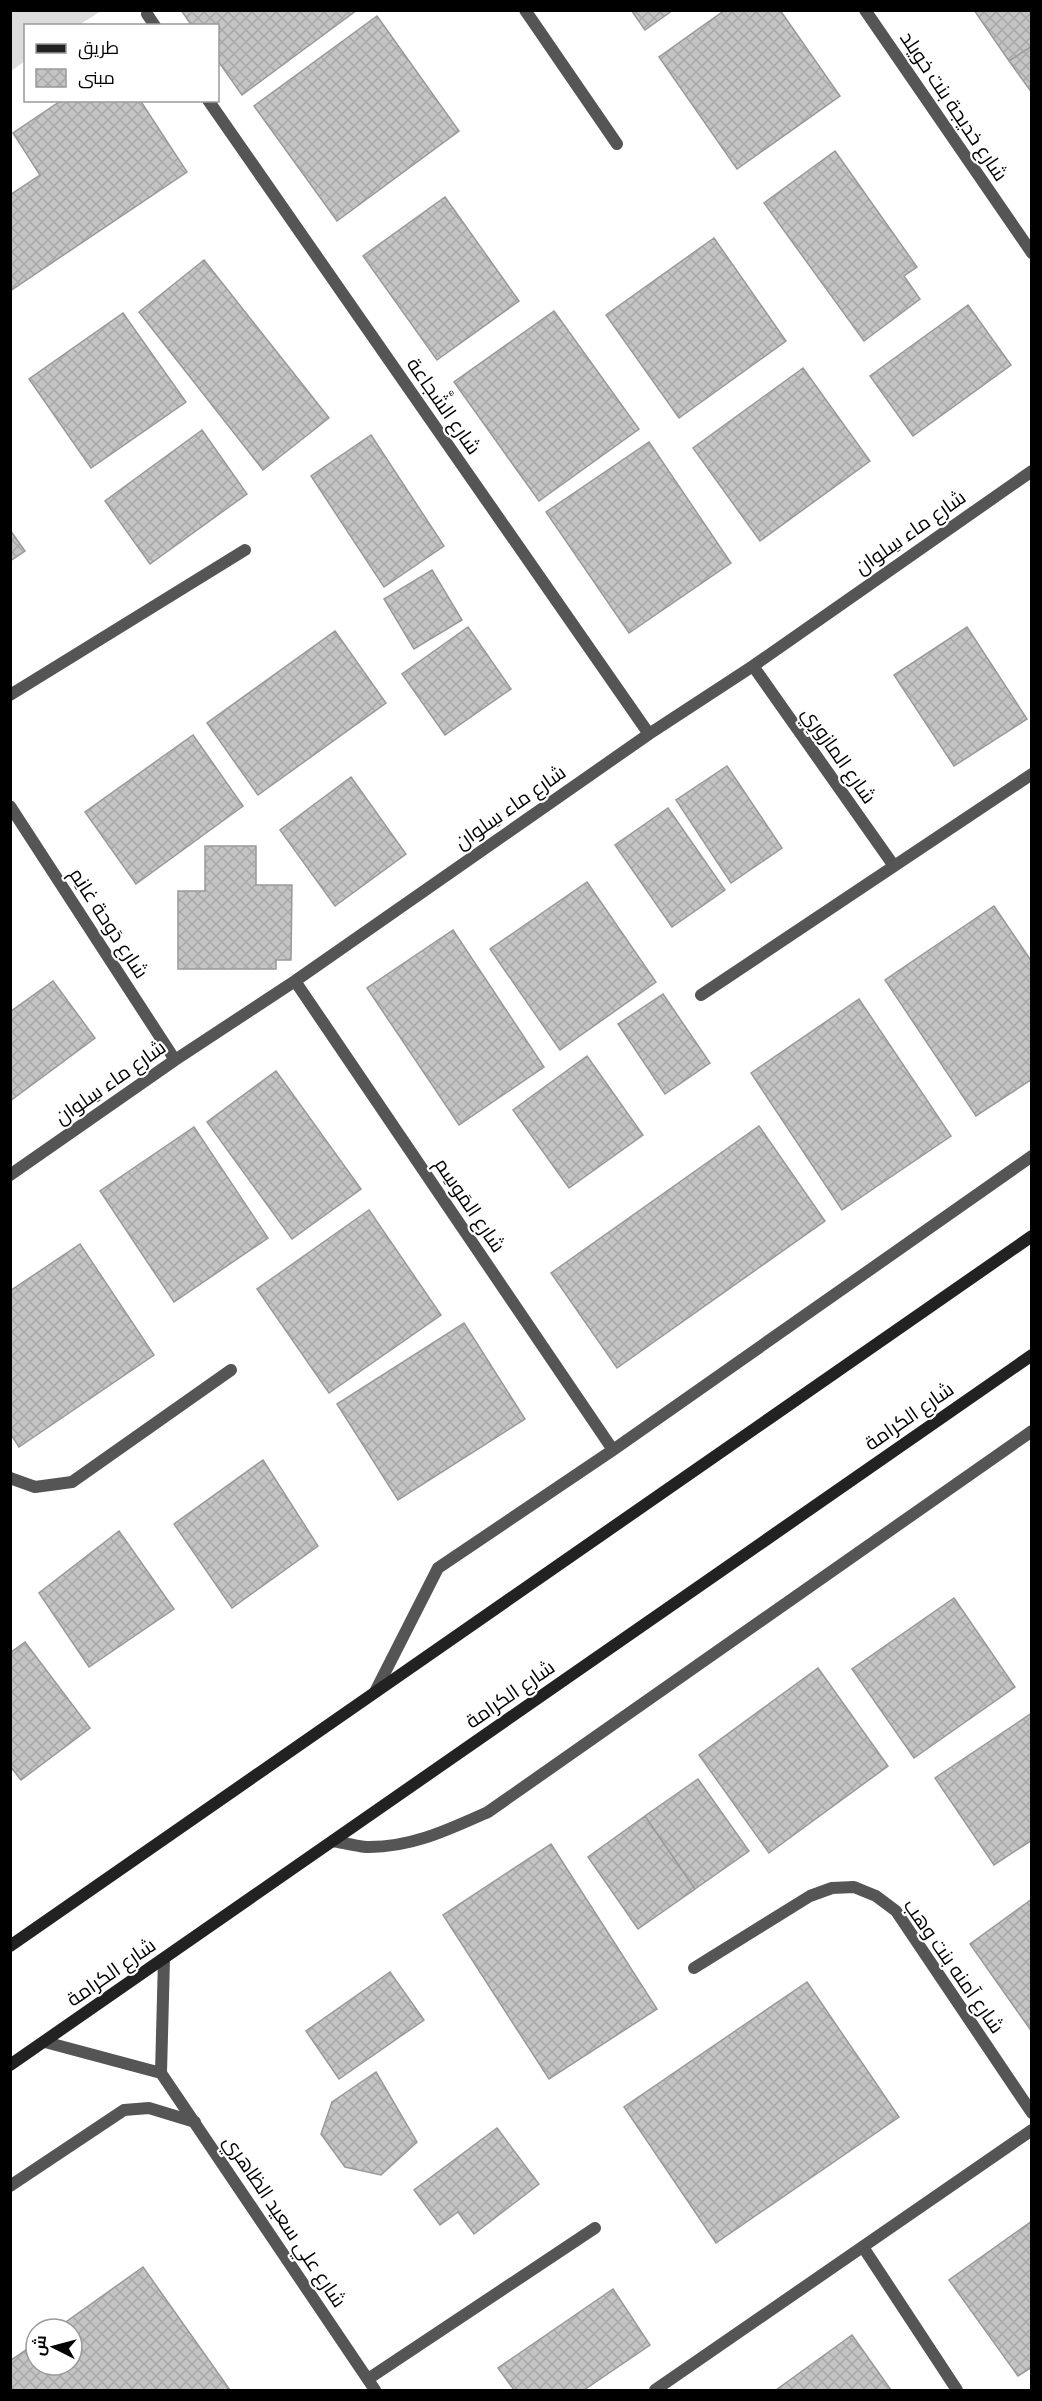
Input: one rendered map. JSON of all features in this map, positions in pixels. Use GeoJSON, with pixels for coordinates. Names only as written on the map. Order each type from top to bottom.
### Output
{"type":"FeatureCollection","features":[{"type":"Feature","properties":{"kind":"main road"},"geometry":{"type":"LineString","coordinates":[[10,1946],[1032,1236]]}},
{"type":"Feature","properties":{"kind":"main road","name":"شارع الكرامة"},"geometry":{"type":"LineString","coordinates":[[10,2066],[1032,1355]]}},
{"type":"Feature","properties":{"kind":"street"},"geometry":{"type":"LineString","coordinates":[[525,10],[617,144]]}},
{"type":"Feature","properties":{"kind":"street","name":"شارع خديجة بنت خويلد"},"geometry":{"type":"LineString","coordinates":[[865,10],[1032,253]]}},
{"type":"Feature","properties":{"kind":"street"},"geometry":{"type":"LineString","coordinates":[[147,14],[154,24]]}},
{"type":"Feature","properties":{"kind":"street","name":"شارع الشَّجاعة"},"geometry":{"type":"LineString","coordinates":[[209,102],[649,734]]}},
{"type":"Feature","properties":{"kind":"street","name":"شارع ماء سِلوان"},"geometry":{"type":"LineString","coordinates":[[10,1175],[175,1060],[295,981],[649,734],[753,666],[1032,471]]}},
{"type":"Feature","properties":{"kind":"street"},"geometry":{"type":"LineString","coordinates":[[10,695],[245,550]]}},
{"type":"Feature","properties":{"kind":"street","name":"شارع المازورِي"},"geometry":{"type":"LineString","coordinates":[[753,666],[894,866]]}},
{"type":"Feature","properties":{"kind":"street"},"geometry":{"type":"LineString","coordinates":[[700,995],[1032,774]]}},
{"type":"Feature","properties":{"kind":"street","name":"شارع دَوحة غانِم"},"geometry":{"type":"LineString","coordinates":[[10,806],[175,1060]]}},
{"type":"Feature","properties":{"kind":"street","name":"شارع المَوسِم"},"geometry":{"type":"LineString","coordinates":[[295,981],[613,1450]]}},
{"type":"Feature","properties":{"kind":"street"},"geometry":{"type":"LineString","coordinates":[[375,1692],[438,1568],[613,1450],[1032,1156]]}},
{"type":"Feature","properties":{"kind":"street"},"geometry":{"type":"LineString","coordinates":[[10,1478],[35,1487],[72,1482],[231,1370]]}},
{"type":"Feature","properties":{"kind":"street"},"geometry":{"type":"LineString","coordinates":[[333,1841],[365,1846],[401,1845],[438,1835],[488,1812],[1029,1437]]}},
{"type":"Feature","properties":{"kind":"street","name":"شارع آمنه بنت وهب"},"geometry":{"type":"LineString","coordinates":[[694,1968],[810,1896],[832,1888],[854,1887],[876,1896],[896,1911],[1032,2113]]}},
{"type":"Feature","properties":{"kind":"street"},"geometry":{"type":"LineString","coordinates":[[45,2042],[161,2073],[164,1959]]}},
{"type":"Feature","properties":{"kind":"street","name":"شارع علي سعيد الظاهري"},"geometry":{"type":"LineString","coordinates":[[161,2073],[375,2391]]}},
{"type":"Feature","properties":{"kind":"street"},"geometry":{"type":"LineString","coordinates":[[10,2186],[124,2110],[149,2108],[195,2121]]}},
{"type":"Feature","properties":{"kind":"street"},"geometry":{"type":"LineString","coordinates":[[655,2391],[1032,2130]]}},
{"type":"Feature","properties":{"kind":"street"},"geometry":{"type":"LineString","coordinates":[[368,2379],[595,2228]]}},
{"type":"Feature","properties":{"kind":"street"},"geometry":{"type":"LineString","coordinates":[[863,2247],[957,2391]]}},
{"type":"Feature","properties":{"kind":"shaded area"},"geometry":{"type":"Polygon","coordinates":[[[11,10],[101,10],[81,24],[24,24],[24,62],[11,71],[11,10]]]}},
{"type":"Feature","properties":{"kind":"building"},"geometry":{"type":"Polygon","coordinates":[[[181,10],[357,10],[242,95],[219,62],[219,24],[191,24],[181,10]]]}},
{"type":"Feature","properties":{"kind":"building"},"geometry":{"type":"Polygon","coordinates":[[[631,10],[673,10],[645,30],[631,10]]]}},
{"type":"Feature","properties":{"kind":"building"},"geometry":{"type":"Polygon","coordinates":[[[725,10],[780,10],[840,96],[737,169],[659,57],[725,10]]]}},
{"type":"Feature","properties":{"kind":"building"},"geometry":{"type":"Polygon","coordinates":[[[974,10],[1032,10],[1032,46],[1009,61],[974,10]]]}},
{"type":"Feature","properties":{"kind":"building"},"geometry":{"type":"Polygon","coordinates":[[[377,16],[459,131],[337,221],[254,106],[377,16]]]}},
{"type":"Feature","properties":{"kind":"building"},"geometry":{"type":"Polygon","coordinates":[[[1032,46],[1032,93],[1009,61],[1032,46]]]}},
{"type":"Feature","properties":{"kind":"building"},"geometry":{"type":"Polygon","coordinates":[[[59,102],[141,102],[187,172],[10,291],[10,195],[40,175],[13,133],[59,102]]]}},
{"type":"Feature","properties":{"kind":"building"},"geometry":{"type":"Polygon","coordinates":[[[835,151],[917,267],[904,276],[920,299],[864,341],[764,203],[835,151]]]}},
{"type":"Feature","properties":{"kind":"building"},"geometry":{"type":"Polygon","coordinates":[[[445,197],[519,301],[437,360],[363,256],[445,197]]]}},
{"type":"Feature","properties":{"kind":"building"},"geometry":{"type":"Polygon","coordinates":[[[714,238],[786,341],[679,418],[606,315],[714,238]]]}},
{"type":"Feature","properties":{"kind":"building"},"geometry":{"type":"Polygon","coordinates":[[[204,260],[329,418],[263,470],[139,312],[204,260]]]}},
{"type":"Feature","properties":{"kind":"building"},"geometry":{"type":"Polygon","coordinates":[[[968,305],[1011,365],[913,436],[870,376],[968,305]]]}},
{"type":"Feature","properties":{"kind":"building"},"geometry":{"type":"Polygon","coordinates":[[[554,311],[639,429],[539,501],[454,382],[554,311]]]}},
{"type":"Feature","properties":{"kind":"building"},"geometry":{"type":"Polygon","coordinates":[[[123,313],[186,402],[91,468],[29,379],[123,313]]]}},
{"type":"Feature","properties":{"kind":"building"},"geometry":{"type":"Polygon","coordinates":[[[803,368],[870,461],[760,541],[693,448],[803,368]]]}},
{"type":"Feature","properties":{"kind":"building"},"geometry":{"type":"Polygon","coordinates":[[[202,430],[247,494],[150,564],[105,501],[202,430]]]}},
{"type":"Feature","properties":{"kind":"building"},"geometry":{"type":"Polygon","coordinates":[[[371,435],[444,546],[384,587],[311,476],[371,435]]]}},
{"type":"Feature","properties":{"kind":"building"},"geometry":{"type":"Polygon","coordinates":[[[649,442],[731,563],[629,633],[546,512],[649,442]]]}},
{"type":"Feature","properties":{"kind":"building"},"geometry":{"type":"Polygon","coordinates":[[[10,530],[25,551],[10,561],[10,530]]]}},
{"type":"Feature","properties":{"kind":"building"},"geometry":{"type":"Polygon","coordinates":[[[432,570],[462,620],[414,649],[384,599],[432,570]]]}},
{"type":"Feature","properties":{"kind":"building"},"geometry":{"type":"Polygon","coordinates":[[[468,627],[511,689],[445,735],[402,674],[468,627]]]}},
{"type":"Feature","properties":{"kind":"building"},"geometry":{"type":"Polygon","coordinates":[[[967,627],[1027,719],[954,766],[894,675],[967,627]]]}},
{"type":"Feature","properties":{"kind":"building"},"geometry":{"type":"Polygon","coordinates":[[[335,631],[386,703],[258,795],[207,723],[335,631]]]}},
{"type":"Feature","properties":{"kind":"building"},"geometry":{"type":"Polygon","coordinates":[[[193,735],[243,806],[136,884],[85,812],[193,735]]]}},
{"type":"Feature","properties":{"kind":"building"},"geometry":{"type":"Polygon","coordinates":[[[727,766],[782,848],[731,883],[676,800],[727,766]]]}},
{"type":"Feature","properties":{"kind":"building"},"geometry":{"type":"Polygon","coordinates":[[[351,777],[406,854],[335,906],[280,830],[351,777]]]}},
{"type":"Feature","properties":{"kind":"building"},"geometry":{"type":"Polygon","coordinates":[[[668,808],[725,890],[672,927],[615,845],[668,808]]]}},
{"type":"Feature","properties":{"kind":"building"},"geometry":{"type":"Polygon","coordinates":[[[205,846],[256,846],[256,885],[292,885],[291,960],[276,960],[276,969],[178,969],[178,891],[205,891],[205,846]]]}},
{"type":"Feature","properties":{"kind":"building"},"geometry":{"type":"Polygon","coordinates":[[[587,882],[656,982],[560,1050],[490,949],[587,882]]]}},
{"type":"Feature","properties":{"kind":"building"},"geometry":{"type":"Polygon","coordinates":[[[994,906],[1032,962],[1032,1079],[976,1116],[885,980],[994,906]]]}},
{"type":"Feature","properties":{"kind":"building"},"geometry":{"type":"Polygon","coordinates":[[[453,930],[544,1067],[459,1125],[367,988],[453,930]]]}},
{"type":"Feature","properties":{"kind":"building"},"geometry":{"type":"Polygon","coordinates":[[[53,981],[95,1038],[10,1101],[10,1012],[53,981]]]}},
{"type":"Feature","properties":{"kind":"building"},"geometry":{"type":"Polygon","coordinates":[[[663,994],[710,1063],[665,1094],[618,1024],[663,994]]]}},
{"type":"Feature","properties":{"kind":"building"},"geometry":{"type":"Polygon","coordinates":[[[859,999],[951,1136],[842,1210],[751,1073],[859,999]]]}},
{"type":"Feature","properties":{"kind":"building"},"geometry":{"type":"Polygon","coordinates":[[[587,1056],[643,1135],[569,1188],[513,1110],[587,1056]]]}},
{"type":"Feature","properties":{"kind":"building"},"geometry":{"type":"Polygon","coordinates":[[[276,1071],[361,1189],[292,1239],[207,1122],[276,1071]]]}},
{"type":"Feature","properties":{"kind":"building"},"geometry":{"type":"Polygon","coordinates":[[[759,1126],[825,1221],[617,1368],[551,1273],[759,1126]]]}},
{"type":"Feature","properties":{"kind":"building"},"geometry":{"type":"Polygon","coordinates":[[[194,1127],[268,1238],[174,1302],[100,1191],[194,1127]]]}},
{"type":"Feature","properties":{"kind":"building"},"geometry":{"type":"Polygon","coordinates":[[[369,1210],[441,1315],[329,1393],[257,1289],[369,1210]]]}},
{"type":"Feature","properties":{"kind":"building"},"geometry":{"type":"Polygon","coordinates":[[[80,1244],[154,1355],[19,1447],[10,1433],[10,1291],[80,1244]]]}},
{"type":"Feature","properties":{"kind":"building"},"geometry":{"type":"Polygon","coordinates":[[[464,1323],[525,1419],[398,1500],[337,1404],[464,1323]]]}},
{"type":"Feature","properties":{"kind":"building"},"geometry":{"type":"Polygon","coordinates":[[[263,1460],[318,1546],[232,1608],[174,1524],[263,1460]]]}},
{"type":"Feature","properties":{"kind":"building"},"geometry":{"type":"Polygon","coordinates":[[[119,1531],[174,1609],[89,1667],[39,1593],[119,1531]]]}},
{"type":"Feature","properties":{"kind":"building"},"geometry":{"type":"Polygon","coordinates":[[[954,1598],[1015,1687],[914,1758],[852,1669],[954,1598]]]}},
{"type":"Feature","properties":{"kind":"building"},"geometry":{"type":"Polygon","coordinates":[[[25,1642],[90,1728],[21,1780],[10,1766],[10,1653],[25,1642]]]}},
{"type":"Feature","properties":{"kind":"building"},"geometry":{"type":"Polygon","coordinates":[[[818,1668],[888,1766],[769,1853],[699,1755],[818,1668]]]}},
{"type":"Feature","properties":{"kind":"building"},"geometry":{"type":"Polygon","coordinates":[[[1032,1713],[1032,1840],[994,1865],[935,1778],[1032,1713]]]}},
{"type":"Feature","properties":{"kind":"building"},"geometry":{"type":"Polygon","coordinates":[[[698,1779],[749,1851],[695,1889],[645,1816],[698,1779]]]}},
{"type":"Feature","properties":{"kind":"building"},"geometry":{"type":"Polygon","coordinates":[[[645,1816],[695,1889],[638,1929],[588,1857],[645,1816]]]}},
{"type":"Feature","properties":{"kind":"building"},"geometry":{"type":"Polygon","coordinates":[[[551,1844],[657,2009],[549,2079],[443,1915],[551,1844]]]}},
{"type":"Feature","properties":{"kind":"building"},"geometry":{"type":"Polygon","coordinates":[[[1032,1899],[1032,2032],[970,1944],[1032,1899]]]}},
{"type":"Feature","properties":{"kind":"building"},"geometry":{"type":"Polygon","coordinates":[[[390,1972],[424,2020],[339,2079],[306,2031],[390,1972]]]}},
{"type":"Feature","properties":{"kind":"building"},"geometry":{"type":"Polygon","coordinates":[[[807,1982],[899,2117],[716,2243],[624,2107],[807,1982]]]}},
{"type":"Feature","properties":{"kind":"building"},"geometry":{"type":"Polygon","coordinates":[[[376,2072],[417,2142],[381,2175],[345,2167],[321,2134],[332,2102],[376,2072]]]}},
{"type":"Feature","properties":{"kind":"building"},"geometry":{"type":"Polygon","coordinates":[[[497,2128],[539,2184],[474,2234],[458,2212],[440,2225],[414,2190],[497,2128]]]}},
{"type":"Feature","properties":{"kind":"building"},"geometry":{"type":"Polygon","coordinates":[[[1032,2221],[1032,2367],[1018,2376],[949,2280],[1032,2221]]]}},
{"type":"Feature","properties":{"kind":"building"},"geometry":{"type":"Polygon","coordinates":[[[143,2267],[230,2390],[10,2390],[10,2361],[24,2351],[24,2377],[84,2377],[84,2317],[73,2317],[143,2267]]]}},
{"type":"Feature","properties":{"kind":"building"},"geometry":{"type":"Polygon","coordinates":[[[613,2289],[650,2345],[584,2390],[514,2390],[498,2368],[613,2289]]]}},
{"type":"Feature","properties":{"kind":"building"},"geometry":{"type":"Polygon","coordinates":[[[852,2335],[891,2390],[776,2390],[852,2335]]]}}]}
